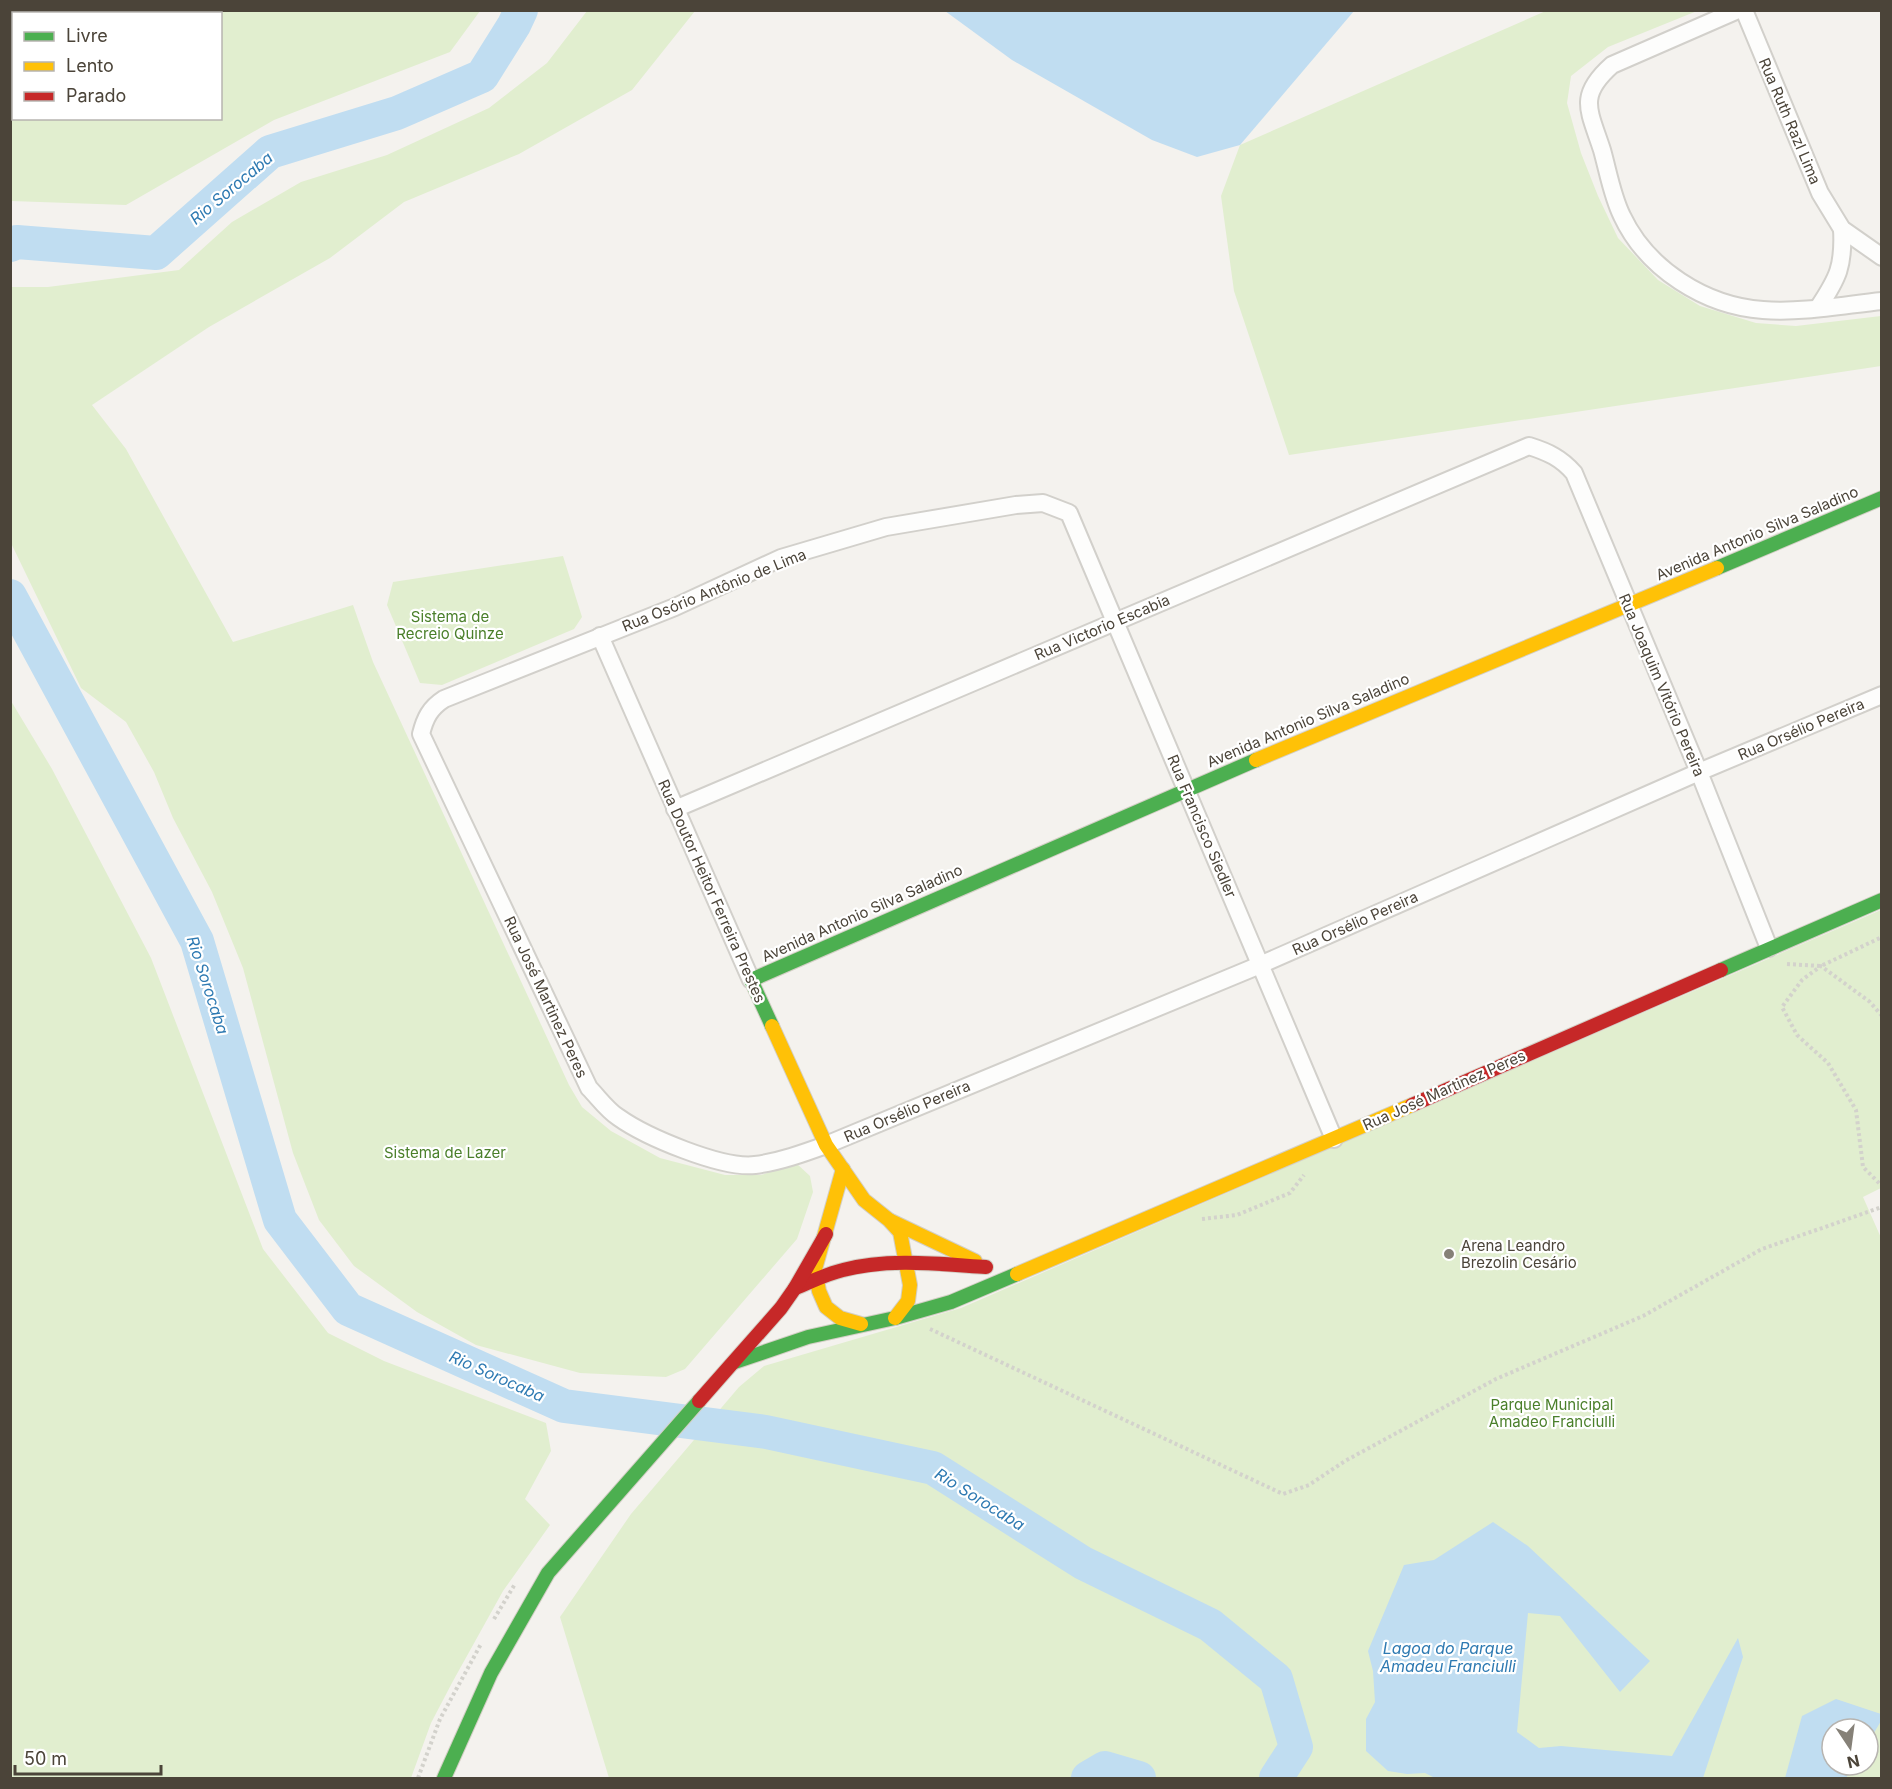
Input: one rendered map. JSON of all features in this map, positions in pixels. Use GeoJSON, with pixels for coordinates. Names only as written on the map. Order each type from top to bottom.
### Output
{"type":"FeatureCollection","features":[{"type":"Feature","properties":{"kind":"main road","name":"Avenida Antonio Silva Saladino"},"geometry":{"type":"LineString","coordinates":[[751,980],[1186,789],[1881,498]]}},
{"type":"Feature","properties":{"kind":"main road","name":"Rua José Martinez Peres"},"geometry":{"type":"LineString","coordinates":[[730,1367],[808,1337],[895,1318],[951,1302],[1335,1138],[1881,900]]}},
{"type":"Feature","properties":{"kind":"main road","name":"Rua Doutor Heitor Ferreira Prestes"},"geometry":{"type":"LineString","coordinates":[[751,980],[826,1145]]}},
{"type":"Feature","properties":{"kind":"main road"},"geometry":{"type":"LineString","coordinates":[[826,1145],[864,1200],[900,1232],[910,1285],[908,1300],[895,1318]]}},
{"type":"Feature","properties":{"kind":"main road"},"geometry":{"type":"LineString","coordinates":[[843,1169],[815,1269],[816,1280],[823,1303],[835,1316],[845,1321],[861,1324]]}},
{"type":"Feature","properties":{"kind":"main road"},"geometry":{"type":"LineString","coordinates":[[889,1220],[1006,1279]]}},
{"type":"Feature","properties":{"kind":"main road"},"geometry":{"type":"LineString","coordinates":[[444,1779],[463,1729],[495,1664],[519,1619],[548,1573],[730,1367],[795,1288],[826,1234]]}},
{"type":"Feature","properties":{"kind":"main road"},"geometry":{"type":"LineString","coordinates":[[795,1288],[853,1268],[907,1262],[986,1267]]}},
{"type":"Feature","properties":{"kind":"street"},"geometry":{"type":"LineString","coordinates":[[1738,10],[1612,65],[1596,79],[1590,91],[1589,110],[1622,215],[1634,236],[1658,265],[1687,287],[1715,299],[1748,309],[1785,311],[1881,301]]}},
{"type":"Feature","properties":{"kind":"street","name":"Rua Ruth Razl Lima"},"geometry":{"type":"LineString","coordinates":[[1744,10],[1820,193],[1842,229],[1881,257]]}},
{"type":"Feature","properties":{"kind":"street"},"geometry":{"type":"LineString","coordinates":[[1818,308],[1839,273],[1843,250],[1842,229]]}},
{"type":"Feature","properties":{"kind":"street","name":"Rua Joaquim Vitório Pereira"},"geometry":{"type":"LineString","coordinates":[[1529,446],[1550,452],[1565,462],[1574,473],[1699,772],[1768,948]]}},
{"type":"Feature","properties":{"kind":"street","name":"Rua Victorio Escabia"},"geometry":{"type":"LineString","coordinates":[[675,808],[1529,446]]}},
{"type":"Feature","properties":{"kind":"street","name":"Rua Osório Antônio de Lima"},"geometry":{"type":"LineString","coordinates":[[421,734],[425,717],[435,705],[444,699],[675,607],[781,558],[886,527],[1016,504],[1043,503],[1069,513]]}},
{"type":"Feature","properties":{"kind":"street","name":"Rua Francisco Siedler"},"geometry":{"type":"LineString","coordinates":[[1069,513],[1335,1138]]}},
{"type":"Feature","properties":{"kind":"street","name":"Rua Doutor Heitor Ferreira Prestes"},"geometry":{"type":"LineString","coordinates":[[600,636],[751,980]]}},
{"type":"Feature","properties":{"kind":"street","name":"Rua Orsélio Pereira"},"geometry":{"type":"LineString","coordinates":[[826,1145],[1260,965],[1699,772],[1881,695]]}},
{"type":"Feature","properties":{"kind":"street","name":"Rua José Martinez Peres"},"geometry":{"type":"LineString","coordinates":[[421,734],[589,1088],[616,1117],[651,1136],[733,1165],[755,1165],[826,1145]]}},
{"type":"Feature","properties":{"kind":"path"},"geometry":{"type":"LineString","coordinates":[[1881,1016],[1870,1002],[1821,966],[1802,980],[1782,1006],[1797,1035],[1828,1063],[1856,1110],[1863,1167],[1881,1186]]}},
{"type":"Feature","properties":{"kind":"path"},"geometry":{"type":"LineString","coordinates":[[925,1327],[1283,1494],[1309,1485],[1345,1461],[1496,1379],[1643,1316],[1762,1249],[1881,1207]]}},
{"type":"Feature","properties":{"kind":"green space"},"geometry":{"type":"Polygon","coordinates":[[[11,10],[480,10],[450,52],[274,120],[126,205],[11,201],[11,10]]]}},
{"type":"Feature","properties":{"kind":"green space"},"geometry":{"type":"Polygon","coordinates":[[[1548,10],[1697,11],[1608,47],[1571,76],[1567,103],[1581,153],[1618,238],[1658,280],[1700,306],[1756,323],[1796,326],[1881,316],[1881,366],[1289,455],[1234,291],[1221,196],[1240,145],[1548,10]]]}},
{"type":"Feature","properties":{"kind":"green space","name":"Sistema de Lazer"},"geometry":{"type":"Polygon","coordinates":[[[587,11],[695,11],[632,90],[519,154],[404,202],[330,258],[209,327],[92,405],[126,449],[233,642],[353,605],[373,662],[569,1085],[582,1107],[611,1131],[660,1158],[725,1175],[761,1175],[796,1163],[810,1176],[813,1192],[797,1239],[685,1369],[666,1377],[580,1373],[476,1345],[417,1312],[354,1266],[319,1220],[293,1153],[243,968],[212,892],[173,818],[154,772],[126,722],[81,688],[11,543],[11,287],[48,287],[179,270],[232,222],[301,182],[387,155],[489,108],[547,63],[587,11]]]}},
{"type":"Feature","properties":{"kind":"green space","name":"Sistema de Recreio Quinze"},"geometry":{"type":"Polygon","coordinates":[[[563,556],[582,617],[574,629],[442,685],[420,683],[387,605],[393,582],[563,556]]]}},
{"type":"Feature","properties":{"kind":"green space"},"geometry":{"type":"Polygon","coordinates":[[[11,701],[52,769],[151,958],[263,1249],[328,1333],[384,1361],[546,1423],[551,1451],[525,1499],[550,1525],[503,1591],[453,1681],[431,1723],[411,1778],[11,1778],[11,701]]]}},
{"type":"Feature","properties":{"kind":"green space","name":"Parque Municipal Amadeo Franciulli"},"geometry":{"type":"Polygon","coordinates":[[[1881,910],[1881,1188],[1863,1197],[1882,1240],[1881,1778],[609,1778],[560,1617],[631,1514],[739,1387],[764,1366],[961,1308],[1881,910]]]}},
{"type":"Feature","properties":{"kind":"water"},"geometry":{"type":"Polygon","coordinates":[[[945,11],[1354,11],[1240,145],[1197,157],[1152,140],[1012,60],[945,11]]]}},
{"type":"Feature","properties":{"kind":"water","name":"Lagoa do Parque Amadeu Franciulli"},"geometry":{"type":"Polygon","coordinates":[[[1493,1522],[1528,1546],[1650,1661],[1620,1692],[1560,1616],[1528,1613],[1517,1732],[1539,1748],[1561,1746],[1672,1756],[1738,1638],[1743,1657],[1703,1778],[1443,1778],[1425,1773],[1407,1774],[1388,1771],[1366,1751],[1366,1719],[1375,1702],[1373,1671],[1368,1651],[1404,1565],[1434,1560],[1493,1522]]]}},
{"type":"Feature","properties":{"kind":"water"},"geometry":{"type":"Polygon","coordinates":[[[1836,1699],[1881,1714],[1881,1721],[1880,1723],[1880,1717],[1820,1717],[1820,1777],[1847,1777],[1785,1778],[1802,1716],[1836,1699]]]}},
{"type":"Feature","properties":{"kind":"waterway","name":"Rio Sorocaba"},"geometry":{"type":"LineString","coordinates":[[10,245],[17,242],[156,253],[270,152],[397,113],[482,76],[521,10]]}},
{"type":"Feature","properties":{"kind":"waterway","name":"Rio Sorocaba"},"geometry":{"type":"LineString","coordinates":[[10,596],[197,941],[280,1220],[348,1309],[564,1406],[766,1432],[933,1468],[1083,1563],[1210,1625],[1276,1679],[1296,1747],[1276,1778]]}},
{"type":"Feature","properties":{"kind":"waterway","name":"Rio Sorocaba"},"geometry":{"type":"LineString","coordinates":[[1088,1778],[1105,1768],[1139,1778]]}},
{"type":"Feature","properties":{"kind":"traffic: fast"},"geometry":{"type":"LineString","coordinates":[[1717,568],[1882,498]]}},
{"type":"Feature","properties":{"kind":"traffic: fast"},"geometry":{"type":"LineString","coordinates":[[772,1026],[751,980],[1256,760]]}},
{"type":"Feature","properties":{"kind":"traffic: fast"},"geometry":{"type":"LineString","coordinates":[[1721,970],[1882,900]]}},
{"type":"Feature","properties":{"kind":"traffic: fast"},"geometry":{"type":"LineString","coordinates":[[735,1362],[808,1337],[895,1318],[951,1302],[1017,1274]]}},
{"type":"Feature","properties":{"kind":"traffic: fast"},"geometry":{"type":"LineString","coordinates":[[444,1778],[491,1673],[548,1573],[699,1401]]}},
{"type":"Feature","properties":{"kind":"traffic: slow"},"geometry":{"type":"LineString","coordinates":[[1256,760],[1717,568]]}},
{"type":"Feature","properties":{"kind":"traffic: slow"},"geometry":{"type":"LineString","coordinates":[[772,1026],[826,1145],[864,1200],[900,1232],[910,1285],[908,1301],[895,1318]]}},
{"type":"Feature","properties":{"kind":"traffic: slow"},"geometry":{"type":"LineString","coordinates":[[1017,1274],[1412,1105]]}},
{"type":"Feature","properties":{"kind":"traffic: slow"},"geometry":{"type":"LineString","coordinates":[[843,1169],[815,1269],[819,1291],[826,1307],[840,1318],[861,1324]]}},
{"type":"Feature","properties":{"kind":"traffic: slow"},"geometry":{"type":"LineString","coordinates":[[891,1221],[975,1261]]}},
{"type":"Feature","properties":{"kind":"traffic: jam"},"geometry":{"type":"LineString","coordinates":[[1412,1105],[1721,970]]}},
{"type":"Feature","properties":{"kind":"traffic: jam"},"geometry":{"type":"LineString","coordinates":[[699,1401],[781,1308],[826,1234]]}},
{"type":"Feature","properties":{"kind":"traffic: jam"},"geometry":{"type":"LineString","coordinates":[[795,1288],[837,1272],[878,1264],[914,1263],[986,1267]]}},
{"type":"Feature","properties":{"kind":"place","name":"Arena Leandro Brezolin Cesário"},"geometry":{"type":"Point","coordinates":[1449,1254]}}]}
